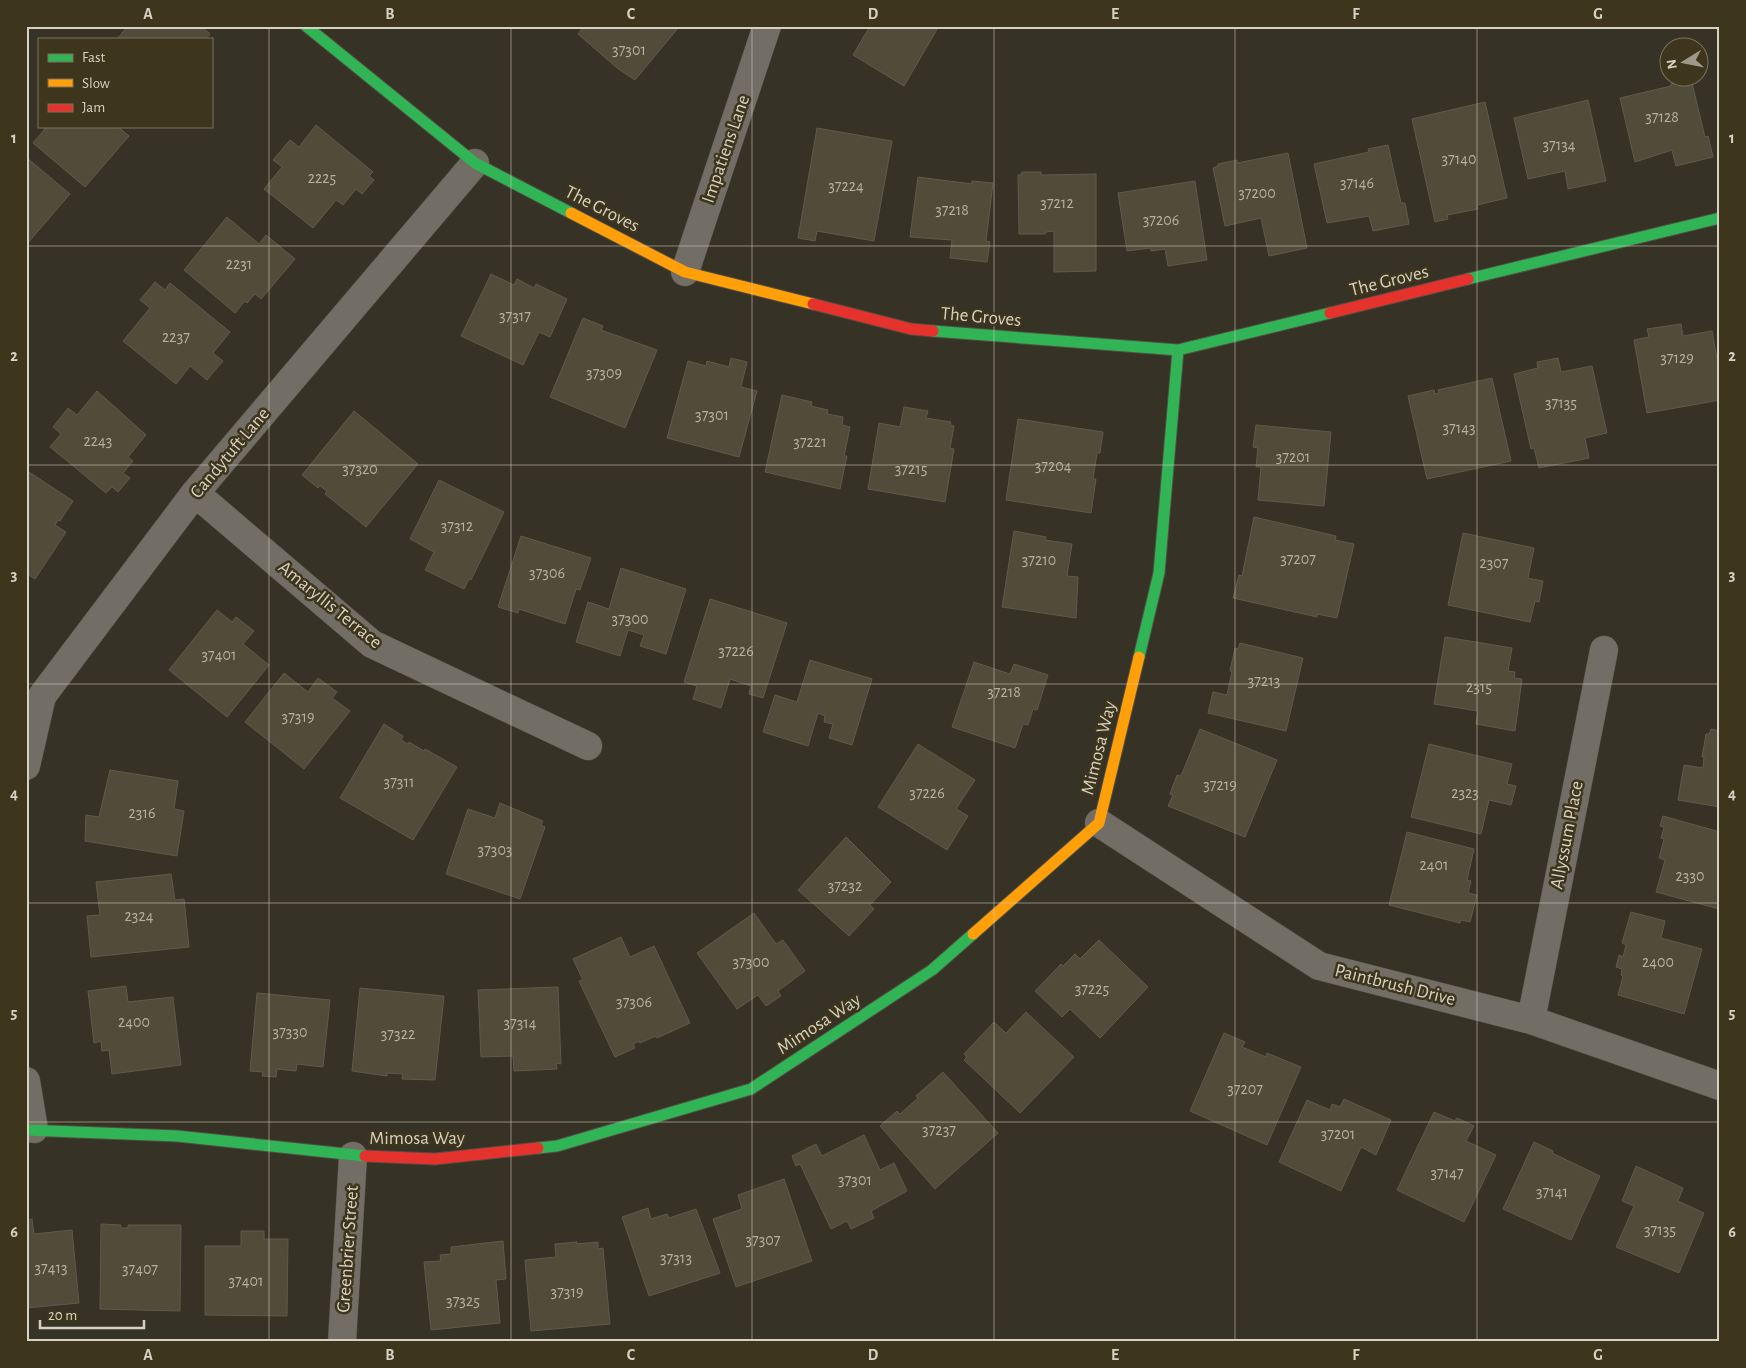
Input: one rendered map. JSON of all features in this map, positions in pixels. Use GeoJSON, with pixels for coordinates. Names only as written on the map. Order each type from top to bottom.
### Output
{"type":"FeatureCollection","features":[{"type":"Feature","properties":{"kind":"street","name":"The Groves"},"geometry":{"type":"LineString","coordinates":[[306,26],[474,163],[685,272],[911,329],[1178,350],[1720,218]]}},
{"type":"Feature","properties":{"kind":"street","name":"Impatiens Lane"},"geometry":{"type":"LineString","coordinates":[[685,272],[767,26]]}},
{"type":"Feature","properties":{"kind":"street","name":"Candytuft Lane"},"geometry":{"type":"LineString","coordinates":[[26,766],[42,696],[195,493],[474,163]]}},
{"type":"Feature","properties":{"kind":"street","name":"Mimosa Way"},"geometry":{"type":"LineString","coordinates":[[30,1129],[177,1136],[353,1156],[435,1159],[557,1146],[751,1089],[932,970],[1099,823],[1159,573],[1178,350]]}},
{"type":"Feature","properties":{"kind":"street","name":"Amaryllis Terrace"},"geometry":{"type":"LineString","coordinates":[[195,493],[372,644],[588,746]]}},
{"type":"Feature","properties":{"kind":"street","name":"Allyssum Place"},"geometry":{"type":"LineString","coordinates":[[1531,1020],[1604,650]]}},
{"type":"Feature","properties":{"kind":"street","name":"Paintbrush Drive"},"geometry":{"type":"LineString","coordinates":[[1099,823],[1319,966],[1531,1020],[1720,1086]]}},
{"type":"Feature","properties":{"kind":"street"},"geometry":{"type":"LineString","coordinates":[[26,1081],[30,1129]]}},
{"type":"Feature","properties":{"kind":"street","name":"Greenbrier Street"},"geometry":{"type":"LineString","coordinates":[[342,1342],[353,1156]]}},
{"type":"Feature","properties":{"kind":"building"},"geometry":{"type":"Polygon","coordinates":[[[128,26],[201,26],[210,34],[207,38],[118,38],[128,26]]]}},
{"type":"Feature","properties":{"kind":"building"},"geometry":{"type":"Polygon","coordinates":[[[584,26],[675,26],[678,28],[635,80],[617,68],[578,34],[584,26]]]}},
{"type":"Feature","properties":{"kind":"building"},"geometry":{"type":"Polygon","coordinates":[[[870,26],[939,26],[904,86],[853,55],[870,26]]]}},
{"type":"Feature","properties":{"kind":"building"},"geometry":{"type":"Polygon","coordinates":[[[1662,88],[1693,88],[1705,137],[1708,136],[1713,157],[1676,166],[1672,150],[1635,162],[1620,98],[1662,88]]]}},
{"type":"Feature","properties":{"kind":"building"},"geometry":{"type":"Polygon","coordinates":[[[1588,100],[1606,181],[1568,189],[1565,171],[1528,179],[1514,118],[1588,100]]]}},
{"type":"Feature","properties":{"kind":"building"},"geometry":{"type":"Polygon","coordinates":[[[1485,102],[1507,198],[1477,205],[1478,209],[1447,215],[1448,219],[1435,222],[1412,119],[1485,102]]]}},
{"type":"Feature","properties":{"kind":"building"},"geometry":{"type":"Polygon","coordinates":[[[316,125],[373,172],[369,176],[374,180],[362,194],[356,189],[343,205],[336,200],[313,228],[264,189],[282,167],[273,160],[290,140],[299,147],[316,125]]]}},
{"type":"Feature","properties":{"kind":"building"},"geometry":{"type":"Polygon","coordinates":[[[119,128],[129,136],[85,187],[33,143],[45,129],[119,128]]]}},
{"type":"Feature","properties":{"kind":"building"},"geometry":{"type":"Polygon","coordinates":[[[817,128],[892,141],[874,241],[817,231],[815,241],[798,238],[817,128]]]}},
{"type":"Feature","properties":{"kind":"building"},"geometry":{"type":"Polygon","coordinates":[[[1388,145],[1401,203],[1405,203],[1409,224],[1373,231],[1369,216],[1327,223],[1314,164],[1369,152],[1368,149],[1388,145]]]}},
{"type":"Feature","properties":{"kind":"building"},"geometry":{"type":"Polygon","coordinates":[[[1288,153],[1307,248],[1269,256],[1261,218],[1225,226],[1213,168],[1218,166],[1218,164],[1237,160],[1237,163],[1288,153]]]}},
{"type":"Feature","properties":{"kind":"building"},"geometry":{"type":"Polygon","coordinates":[[[26,157],[70,194],[26,245],[26,157]]]}},
{"type":"Feature","properties":{"kind":"building"},"geometry":{"type":"Polygon","coordinates":[[[1022,172],[1041,172],[1041,175],[1096,174],[1096,271],[1054,272],[1054,231],[1046,232],[1045,234],[1019,234],[1018,175],[1021,175],[1022,172]]]}},
{"type":"Feature","properties":{"kind":"building"},"geometry":{"type":"Polygon","coordinates":[[[918,177],[972,184],[972,181],[993,183],[986,241],[990,242],[987,262],[950,258],[952,240],[910,237],[918,177]]]}},
{"type":"Feature","properties":{"kind":"building"},"geometry":{"type":"Polygon","coordinates":[[[1195,181],[1207,260],[1168,266],[1165,249],[1151,251],[1150,248],[1127,251],[1118,193],[1195,181]]]}},
{"type":"Feature","properties":{"kind":"building"},"geometry":{"type":"Polygon","coordinates":[[[227,217],[259,244],[266,235],[295,259],[261,299],[255,294],[247,303],[245,301],[235,313],[184,270],[227,217]]]}},
{"type":"Feature","properties":{"kind":"building"},"geometry":{"type":"Polygon","coordinates":[[[491,274],[514,285],[517,279],[534,288],[536,284],[567,299],[550,337],[539,332],[523,365],[461,336],[491,274]]]}},
{"type":"Feature","properties":{"kind":"building"},"geometry":{"type":"Polygon","coordinates":[[[155,282],[165,290],[170,283],[230,332],[213,353],[223,361],[207,380],[190,366],[176,384],[123,341],[150,308],[140,300],[155,282]]]}},
{"type":"Feature","properties":{"kind":"building"},"geometry":{"type":"Polygon","coordinates":[[[583,318],[603,326],[601,330],[657,350],[625,428],[550,397],[583,318]]]}},
{"type":"Feature","properties":{"kind":"building"},"geometry":{"type":"Polygon","coordinates":[[[1681,324],[1683,336],[1712,331],[1720,375],[1720,400],[1647,413],[1634,340],[1649,337],[1647,329],[1681,324]]]}},
{"type":"Feature","properties":{"kind":"building"},"geometry":{"type":"Polygon","coordinates":[[[731,358],[747,362],[741,387],[757,391],[739,457],[667,438],[688,361],[706,366],[707,361],[729,367],[731,358]]]}},
{"type":"Feature","properties":{"kind":"building"},"geometry":{"type":"Polygon","coordinates":[[[1558,358],[1561,372],[1592,366],[1607,433],[1585,438],[1589,458],[1539,468],[1534,448],[1531,449],[1514,374],[1538,368],[1537,362],[1558,358]]]}},
{"type":"Feature","properties":{"kind":"building"},"geometry":{"type":"Polygon","coordinates":[[[1492,378],[1511,461],[1427,479],[1408,396],[1434,390],[1435,394],[1439,393],[1438,390],[1492,378]]]}},
{"type":"Feature","properties":{"kind":"building"},"geometry":{"type":"Polygon","coordinates":[[[97,391],[146,435],[128,457],[133,461],[123,473],[130,478],[118,492],[112,487],[106,493],[50,447],[61,434],[53,427],[68,408],[77,415],[97,391]]]}},
{"type":"Feature","properties":{"kind":"building"},"geometry":{"type":"Polygon","coordinates":[[[782,395],[812,402],[811,406],[828,410],[827,414],[843,417],[842,425],[850,427],[844,456],[847,456],[840,489],[765,472],[782,395]]]}},
{"type":"Feature","properties":{"kind":"building"},"geometry":{"type":"Polygon","coordinates":[[[904,407],[928,411],[926,418],[951,422],[950,425],[954,426],[950,448],[954,449],[945,502],[868,489],[879,423],[900,427],[904,407]]]}},
{"type":"Feature","properties":{"kind":"building"},"geometry":{"type":"Polygon","coordinates":[[[354,411],[418,464],[366,527],[325,494],[327,491],[320,486],[318,488],[302,475],[354,411]]]}},
{"type":"Feature","properties":{"kind":"building"},"geometry":{"type":"Polygon","coordinates":[[[1018,419],[1103,432],[1093,479],[1096,479],[1091,513],[1006,500],[1018,419]]]}},
{"type":"Feature","properties":{"kind":"building"},"geometry":{"type":"Polygon","coordinates":[[[1256,425],[1331,432],[1324,506],[1258,500],[1261,467],[1256,467],[1258,448],[1253,447],[1256,425]]]}},
{"type":"Feature","properties":{"kind":"building"},"geometry":{"type":"Polygon","coordinates":[[[26,470],[73,501],[60,521],[58,520],[55,525],[66,532],[35,579],[26,573],[26,470]]]}},
{"type":"Feature","properties":{"kind":"building"},"geometry":{"type":"Polygon","coordinates":[[[439,480],[504,512],[471,580],[469,579],[464,589],[425,570],[434,552],[410,539],[439,480]]]}},
{"type":"Feature","properties":{"kind":"building"},"geometry":{"type":"Polygon","coordinates":[[[1254,517],[1336,536],[1335,540],[1354,544],[1337,618],[1317,614],[1317,617],[1233,598],[1239,575],[1242,576],[1254,517]]]}},
{"type":"Feature","properties":{"kind":"building"},"geometry":{"type":"Polygon","coordinates":[[[1014,531],[1046,537],[1045,540],[1072,544],[1067,576],[1078,577],[1076,618],[1002,607],[1014,531]]]}},
{"type":"Feature","properties":{"kind":"building"},"geometry":{"type":"Polygon","coordinates":[[[1463,533],[1534,548],[1528,578],[1543,581],[1539,602],[1535,601],[1530,622],[1448,605],[1463,533]]]}},
{"type":"Feature","properties":{"kind":"building"},"geometry":{"type":"Polygon","coordinates":[[[521,536],[591,558],[580,590],[576,589],[565,624],[519,609],[518,613],[498,607],[521,536]]]}},
{"type":"Feature","properties":{"kind":"building"},"geometry":{"type":"Polygon","coordinates":[[[621,568],[686,589],[666,654],[640,646],[644,635],[628,630],[620,656],[576,642],[588,602],[609,609],[621,568]]]}},
{"type":"Feature","properties":{"kind":"building"},"geometry":{"type":"Polygon","coordinates":[[[710,599],[787,623],[763,698],[749,694],[751,686],[730,679],[721,708],[693,699],[697,686],[684,682],[710,599]]]}},
{"type":"Feature","properties":{"kind":"building"},"geometry":{"type":"Polygon","coordinates":[[[217,610],[232,622],[236,617],[254,631],[243,644],[269,665],[227,717],[169,670],[217,610]]]}},
{"type":"Feature","properties":{"kind":"building"},"geometry":{"type":"Polygon","coordinates":[[[1445,637],[1512,648],[1508,671],[1515,672],[1514,678],[1522,679],[1515,731],[1476,724],[1478,711],[1434,704],[1445,637]]]}},
{"type":"Feature","properties":{"kind":"building"},"geometry":{"type":"Polygon","coordinates":[[[1240,643],[1303,658],[1286,731],[1208,713],[1213,692],[1227,695],[1235,648],[1238,649],[1240,643]]]}},
{"type":"Feature","properties":{"kind":"building"},"geometry":{"type":"Polygon","coordinates":[[[810,660],[872,679],[852,745],[829,738],[833,724],[824,722],[825,716],[818,713],[808,746],[763,732],[775,695],[797,702],[810,660]]]}},
{"type":"Feature","properties":{"kind":"building"},"geometry":{"type":"Polygon","coordinates":[[[974,662],[1010,674],[1014,664],[1048,675],[1037,710],[1033,709],[1028,725],[1023,724],[1015,748],[952,727],[974,662]]]}},
{"type":"Feature","properties":{"kind":"building"},"geometry":{"type":"Polygon","coordinates":[[[284,673],[308,692],[318,678],[337,692],[332,698],[350,711],[304,769],[245,722],[284,673]]]}},
{"type":"Feature","properties":{"kind":"building"},"geometry":{"type":"Polygon","coordinates":[[[384,724],[403,736],[401,740],[408,744],[409,742],[424,751],[425,749],[457,767],[413,840],[340,798],[384,724]]]}},
{"type":"Feature","properties":{"kind":"building"},"geometry":{"type":"Polygon","coordinates":[[[1200,729],[1277,760],[1245,837],[1168,806],[1173,795],[1170,794],[1177,775],[1181,776],[1200,729]]]}},
{"type":"Feature","properties":{"kind":"building"},"geometry":{"type":"Polygon","coordinates":[[[1711,729],[1720,731],[1720,807],[1678,800],[1684,765],[1703,768],[1704,757],[1702,757],[1706,734],[1709,734],[1711,729]]]}},
{"type":"Feature","properties":{"kind":"building"},"geometry":{"type":"Polygon","coordinates":[[[918,744],[975,780],[956,809],[968,816],[947,850],[878,807],[918,744]]]}},
{"type":"Feature","properties":{"kind":"building"},"geometry":{"type":"Polygon","coordinates":[[[1429,744],[1512,764],[1507,784],[1516,786],[1511,805],[1489,800],[1481,834],[1411,817],[1429,744]]]}},
{"type":"Feature","properties":{"kind":"building"},"geometry":{"type":"Polygon","coordinates":[[[110,770],[178,781],[174,809],[184,811],[177,856],[85,841],[86,815],[99,817],[110,770]]]}},
{"type":"Feature","properties":{"kind":"building"},"geometry":{"type":"Polygon","coordinates":[[[500,803],[543,821],[541,825],[545,827],[520,899],[446,874],[468,809],[495,818],[500,803]]]}},
{"type":"Feature","properties":{"kind":"building"},"geometry":{"type":"Polygon","coordinates":[[[1663,816],[1720,832],[1719,909],[1656,892],[1665,860],[1659,858],[1664,839],[1661,838],[1664,827],[1660,826],[1663,816]]]}},
{"type":"Feature","properties":{"kind":"building"},"geometry":{"type":"Polygon","coordinates":[[[1407,832],[1474,849],[1467,880],[1471,881],[1468,893],[1477,895],[1470,922],[1461,920],[1460,923],[1389,905],[1407,832]]]}},
{"type":"Feature","properties":{"kind":"building"},"geometry":{"type":"Polygon","coordinates":[[[846,837],[891,882],[870,905],[874,909],[849,936],[798,890],[846,837]]]}},
{"type":"Feature","properties":{"kind":"building"},"geometry":{"type":"Polygon","coordinates":[[[171,874],[175,900],[184,899],[189,947],[91,957],[87,916],[100,915],[96,882],[171,874]]]}},
{"type":"Feature","properties":{"kind":"building"},"geometry":{"type":"Polygon","coordinates":[[[1631,912],[1665,921],[1661,938],[1702,949],[1684,1014],[1618,995],[1623,976],[1621,975],[1622,969],[1616,967],[1619,955],[1623,957],[1626,945],[1622,943],[1631,912]]]}},
{"type":"Feature","properties":{"kind":"building"},"geometry":{"type":"Polygon","coordinates":[[[754,913],[776,944],[783,940],[805,971],[778,991],[781,996],[766,1006],[758,995],[737,1009],[697,953],[754,913]]]}},
{"type":"Feature","properties":{"kind":"building"},"geometry":{"type":"Polygon","coordinates":[[[621,937],[630,957],[654,946],[690,1023],[657,1038],[656,1036],[640,1043],[639,1041],[633,1044],[635,1048],[615,1057],[579,981],[583,980],[573,959],[621,937]]]}},
{"type":"Feature","properties":{"kind":"building"},"geometry":{"type":"Polygon","coordinates":[[[1099,940],[1148,987],[1100,1038],[1070,1009],[1062,1017],[1035,991],[1061,964],[1063,966],[1075,954],[1080,959],[1099,940]]]}},
{"type":"Feature","properties":{"kind":"building"},"geometry":{"type":"Polygon","coordinates":[[[126,986],[128,1002],[173,997],[181,1065],[112,1074],[109,1050],[102,1051],[101,1041],[94,1043],[88,991],[126,986]]]}},
{"type":"Feature","properties":{"kind":"building"},"geometry":{"type":"Polygon","coordinates":[[[558,987],[561,1064],[556,1063],[557,1069],[514,1071],[513,1056],[481,1057],[478,990],[558,987]]]}},
{"type":"Feature","properties":{"kind":"building"},"geometry":{"type":"Polygon","coordinates":[[[360,988],[444,996],[435,1080],[402,1079],[403,1074],[387,1073],[387,1076],[352,1071],[360,988]]]}},
{"type":"Feature","properties":{"kind":"building"},"geometry":{"type":"Polygon","coordinates":[[[257,993],[330,1000],[323,1067],[297,1064],[296,1071],[277,1069],[276,1077],[262,1076],[263,1072],[250,1071],[257,993]]]}},
{"type":"Feature","properties":{"kind":"building"},"geometry":{"type":"Polygon","coordinates":[[[1026,1012],[1074,1057],[1020,1113],[964,1060],[967,1057],[964,1054],[994,1022],[1006,1033],[1026,1012]]]}},
{"type":"Feature","properties":{"kind":"building"},"geometry":{"type":"Polygon","coordinates":[[[1224,1033],[1245,1042],[1242,1047],[1266,1057],[1267,1053],[1301,1067],[1267,1145],[1190,1111],[1224,1033]]]}},
{"type":"Feature","properties":{"kind":"building"},"geometry":{"type":"Polygon","coordinates":[[[943,1072],[998,1133],[935,1189],[880,1126],[897,1111],[900,1114],[918,1098],[916,1096],[943,1072]]]}},
{"type":"Feature","properties":{"kind":"building"},"geometry":{"type":"Polygon","coordinates":[[[1344,1099],[1391,1120],[1376,1155],[1361,1147],[1341,1191],[1279,1162],[1307,1100],[1330,1110],[1332,1104],[1340,1107],[1344,1099]]]}},
{"type":"Feature","properties":{"kind":"building"},"geometry":{"type":"Polygon","coordinates":[[[1434,1112],[1455,1121],[1457,1118],[1474,1126],[1466,1141],[1496,1155],[1464,1222],[1397,1190],[1434,1112]]]}},
{"type":"Feature","properties":{"kind":"building"},"geometry":{"type":"Polygon","coordinates":[[[864,1135],[880,1170],[894,1163],[907,1191],[871,1211],[874,1218],[851,1229],[847,1221],[831,1229],[800,1164],[796,1166],[792,1156],[816,1144],[822,1156],[864,1135]]]}},
{"type":"Feature","properties":{"kind":"building"},"geometry":{"type":"Polygon","coordinates":[[[1534,1142],[1553,1151],[1552,1153],[1600,1176],[1571,1240],[1503,1209],[1534,1142]]]}},
{"type":"Feature","properties":{"kind":"building"},"geometry":{"type":"Polygon","coordinates":[[[1636,1166],[1683,1188],[1678,1201],[1704,1213],[1679,1273],[1616,1247],[1634,1206],[1622,1201],[1636,1166]]]}},
{"type":"Feature","properties":{"kind":"building"},"geometry":{"type":"Polygon","coordinates":[[[784,1179],[812,1261],[736,1287],[713,1219],[742,1209],[738,1195],[784,1179]]]}},
{"type":"Feature","properties":{"kind":"building"},"geometry":{"type":"Polygon","coordinates":[[[648,1208],[651,1219],[667,1214],[669,1218],[696,1209],[720,1273],[649,1296],[622,1217],[648,1208]]]}},
{"type":"Feature","properties":{"kind":"building"},"geometry":{"type":"Polygon","coordinates":[[[32,1219],[34,1234],[72,1230],[79,1303],[26,1308],[26,1220],[32,1219]]]}},
{"type":"Feature","properties":{"kind":"building"},"geometry":{"type":"Polygon","coordinates":[[[101,1224],[121,1225],[121,1228],[128,1228],[128,1225],[181,1225],[180,1311],[100,1309],[101,1224]]]}},
{"type":"Feature","properties":{"kind":"building"},"geometry":{"type":"Polygon","coordinates":[[[241,1231],[264,1231],[264,1239],[288,1239],[287,1316],[205,1315],[205,1246],[241,1246],[241,1231]]]}},
{"type":"Feature","properties":{"kind":"building"},"geometry":{"type":"Polygon","coordinates":[[[503,1241],[506,1279],[496,1280],[500,1323],[431,1330],[424,1262],[441,1261],[440,1255],[451,1254],[451,1247],[503,1241]]]}},
{"type":"Feature","properties":{"kind":"building"},"geometry":{"type":"Polygon","coordinates":[[[577,1242],[576,1244],[598,1242],[598,1249],[603,1248],[610,1324],[531,1331],[525,1260],[556,1257],[555,1244],[577,1242]]]}},
{"type":"Feature","properties":{"kind":"traffic: fast"},"geometry":{"type":"LineString","coordinates":[[306,26],[475,163],[571,213]]}},
{"type":"Feature","properties":{"kind":"traffic: fast"},"geometry":{"type":"LineString","coordinates":[[1468,279],[1720,218]]}},
{"type":"Feature","properties":{"kind":"traffic: fast"},"geometry":{"type":"LineString","coordinates":[[933,331],[1178,350],[1330,313]]}},
{"type":"Feature","properties":{"kind":"traffic: fast"},"geometry":{"type":"LineString","coordinates":[[1139,657],[1159,573],[1178,350]]}},
{"type":"Feature","properties":{"kind":"traffic: fast"},"geometry":{"type":"LineString","coordinates":[[538,1148],[557,1146],[751,1089],[932,970],[973,934]]}},
{"type":"Feature","properties":{"kind":"traffic: fast"},"geometry":{"type":"LineString","coordinates":[[26,1130],[177,1136],[365,1156]]}},
{"type":"Feature","properties":{"kind":"traffic: slow"},"geometry":{"type":"LineString","coordinates":[[571,213],[685,272],[813,304]]}},
{"type":"Feature","properties":{"kind":"traffic: slow"},"geometry":{"type":"LineString","coordinates":[[973,934],[1099,823],[1139,657]]}},
{"type":"Feature","properties":{"kind":"traffic: jam"},"geometry":{"type":"LineString","coordinates":[[1330,313],[1468,279]]}},
{"type":"Feature","properties":{"kind":"traffic: jam"},"geometry":{"type":"LineString","coordinates":[[813,304],[911,329],[933,331]]}},
{"type":"Feature","properties":{"kind":"traffic: jam"},"geometry":{"type":"LineString","coordinates":[[365,1156],[435,1159],[538,1148]]}}]}
